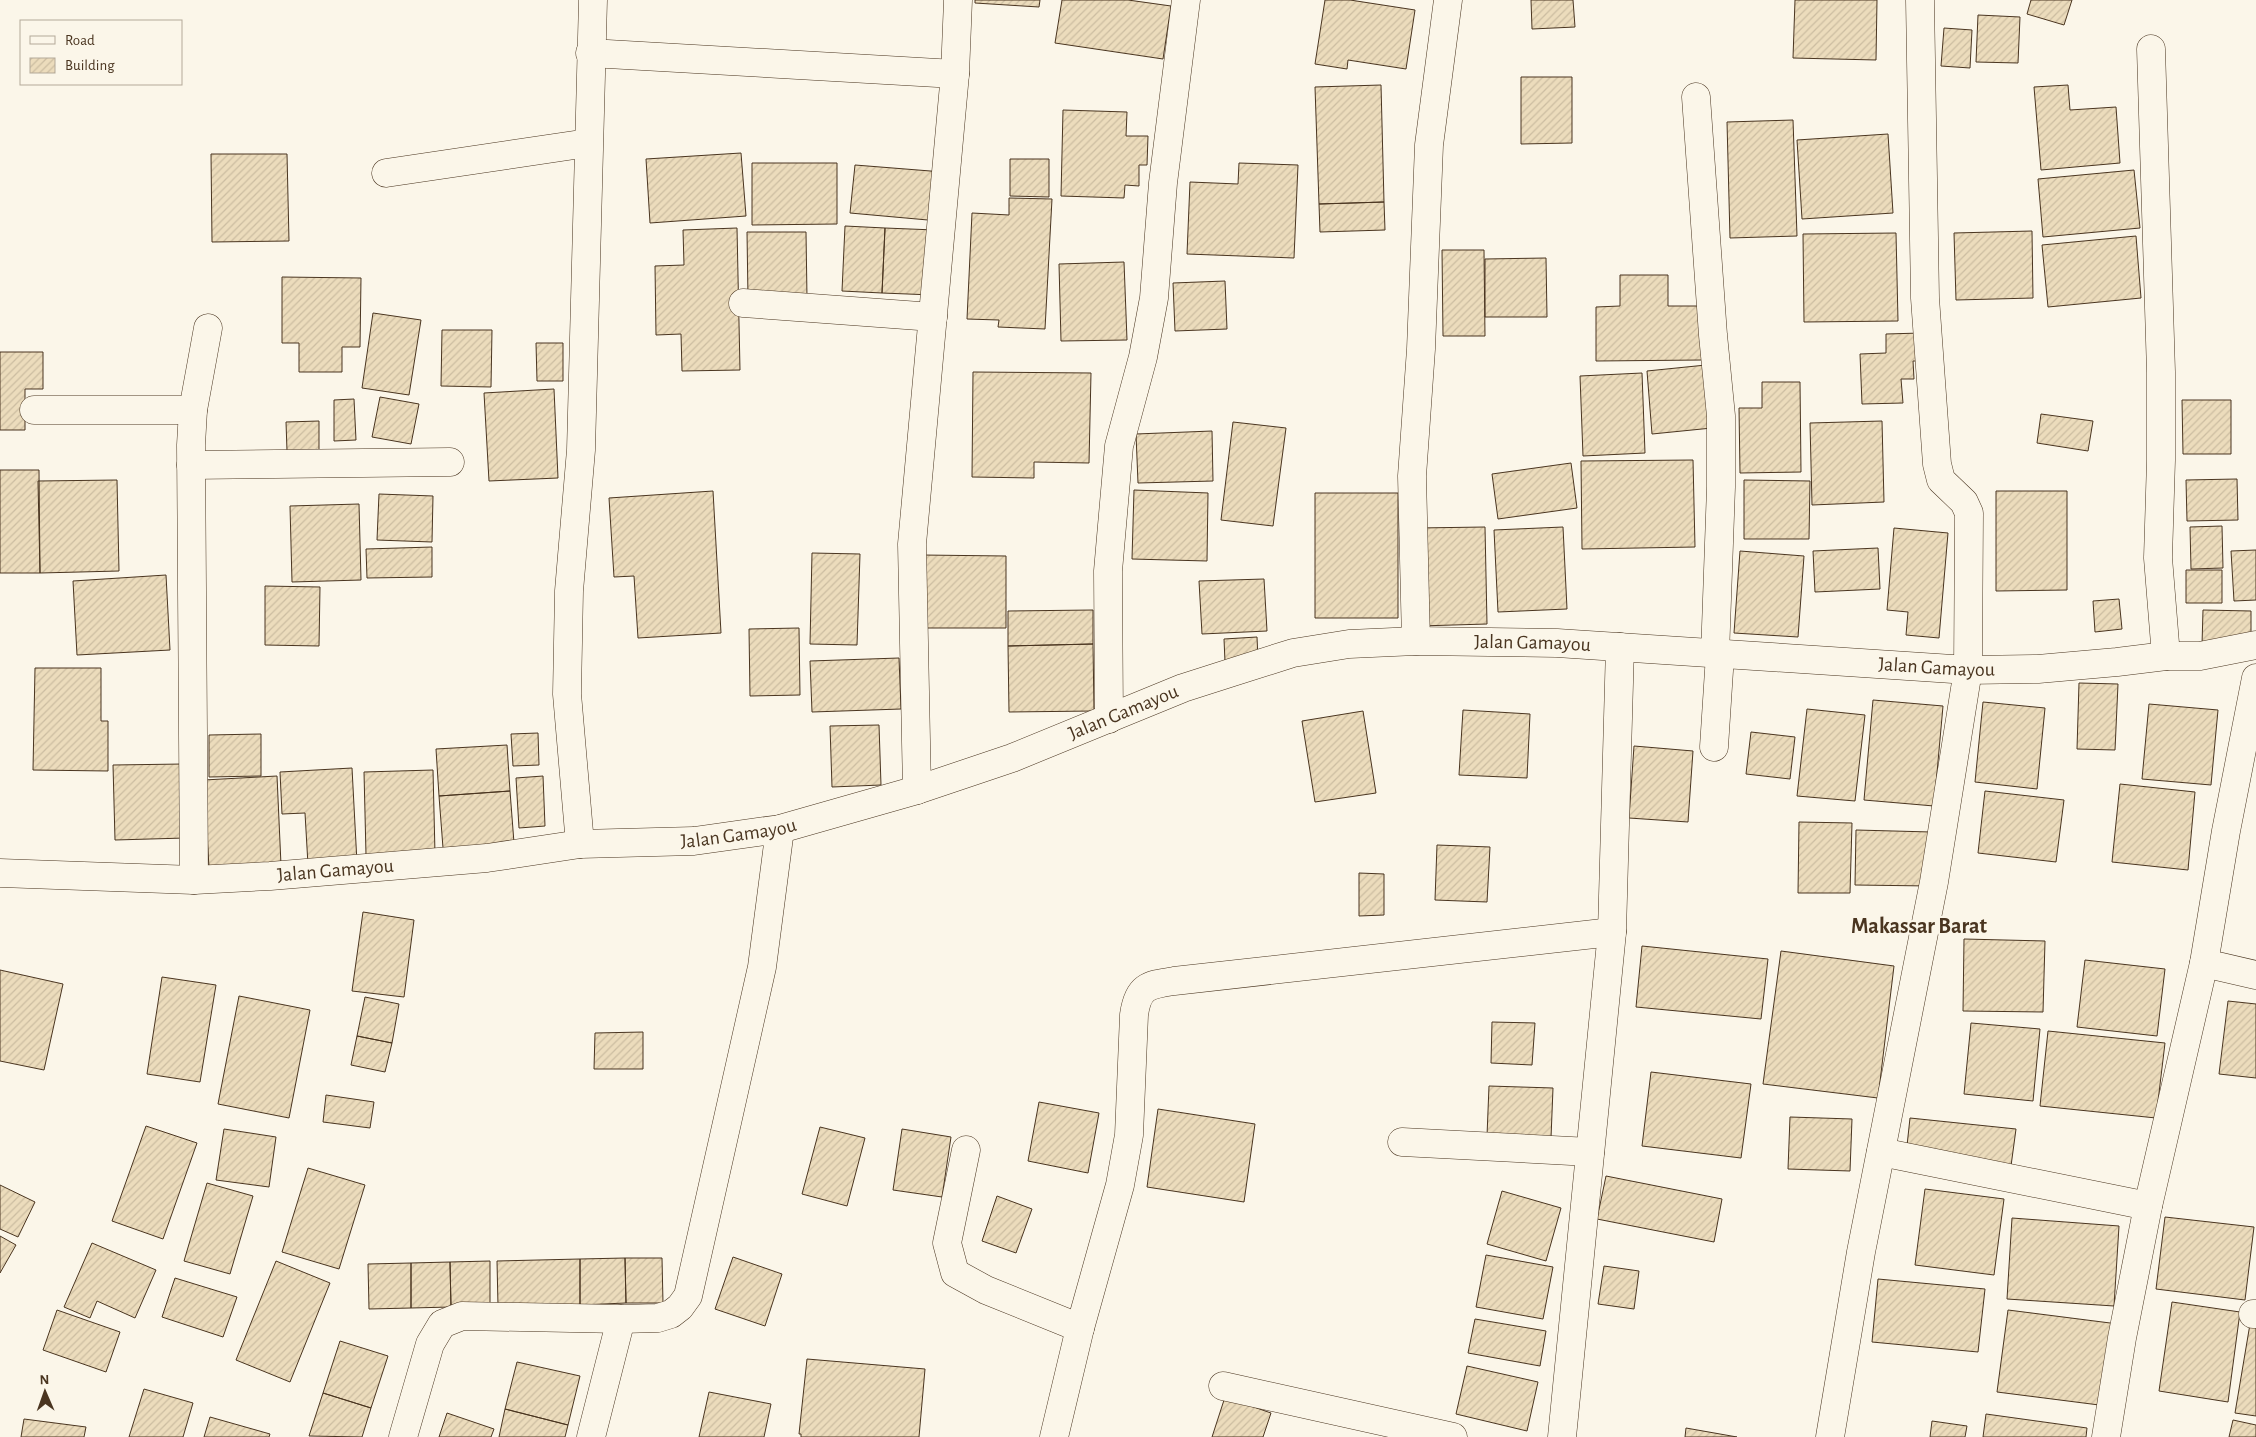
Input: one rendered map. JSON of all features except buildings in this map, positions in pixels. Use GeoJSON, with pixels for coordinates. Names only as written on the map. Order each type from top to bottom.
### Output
{"type":"FeatureCollection","features":[{"type":"Feature","properties":{"kind":"street"},"geometry":{"type":"LineString","coordinates":[[580,844],[567,694],[569,591],[581,450],[590,52],[593,0]]}},
{"type":"Feature","properties":{"kind":"street"},"geometry":{"type":"LineString","coordinates":[[918,790],[912,544],[955,74],[958,0]]}},
{"type":"Feature","properties":{"kind":"street"},"geometry":{"type":"LineString","coordinates":[[1109,719],[1108,571],[1120,446],[1142,357],[1154,298],[1163,183],[1186,0]]}},
{"type":"Feature","properties":{"kind":"street"},"geometry":{"type":"LineString","coordinates":[[1416,641],[1412,476],[1421,349],[1429,145],[1448,0]]}},
{"type":"Feature","properties":{"kind":"street"},"geometry":{"type":"LineString","coordinates":[[1830,1437],[1861,1252],[1934,882],[1968,670],[1969,513],[1964,502],[1941,480],[1937,464],[1925,298],[1920,0]]}},
{"type":"Feature","properties":{"kind":"street"},"geometry":{"type":"LineString","coordinates":[[2151,49],[2161,372],[2158,558],[2166,656]]}},
{"type":"Feature","properties":{"kind":"street"},"geometry":{"type":"LineString","coordinates":[[590,52],[955,74]]}},
{"type":"Feature","properties":{"kind":"street"},"geometry":{"type":"LineString","coordinates":[[1696,97],[1712,335],[1721,416],[1718,655],[1714,747]]}},
{"type":"Feature","properties":{"kind":"street"},"geometry":{"type":"LineString","coordinates":[[386,173],[588,143]]}},
{"type":"Feature","properties":{"kind":"street"},"geometry":{"type":"LineString","coordinates":[[743,303],[933,317]]}},
{"type":"Feature","properties":{"kind":"street"},"geometry":{"type":"LineString","coordinates":[[194,880],[191,465],[193,410],[208,328]]}},
{"type":"Feature","properties":{"kind":"street"},"geometry":{"type":"LineString","coordinates":[[34,410],[193,410]]}},
{"type":"Feature","properties":{"kind":"street"},"geometry":{"type":"LineString","coordinates":[[191,465],[450,462]]}},
{"type":"Feature","properties":{"kind":"street","name":"Jalan Gamayou"},"geometry":{"type":"LineString","coordinates":[[0,873],[194,880],[270,876],[487,858],[580,844],[694,840],[780,829],[918,790],[1012,758],[1183,688],[1293,653],[1349,644],[1416,641],[1557,643],[1968,670],[2038,669],[2166,656],[2200,656],[2256,645]]}},
{"type":"Feature","properties":{"kind":"street"},"geometry":{"type":"LineString","coordinates":[[1562,1437],[1612,932],[1620,647]]}},
{"type":"Feature","properties":{"kind":"street"},"geometry":{"type":"LineString","coordinates":[[2106,1437],[2148,1206],[2204,963],[2226,831],[2256,678]]}},
{"type":"Feature","properties":{"kind":"street"},"geometry":{"type":"LineString","coordinates":[[403,1437],[430,1344],[442,1324],[462,1316],[658,1318],[671,1314],[680,1307],[688,1296],[762,967],[780,829]]}},
{"type":"Feature","properties":{"kind":"street"},"geometry":{"type":"LineString","coordinates":[[1054,1437],[1080,1328],[1120,1185],[1128,1143],[1132,1097],[1135,1003],[1144,988],[1154,984],[1174,981],[1612,932]]}},
{"type":"Feature","properties":{"kind":"street"},"geometry":{"type":"LineString","coordinates":[[2204,963],[2256,975]]}},
{"type":"Feature","properties":{"kind":"street"},"geometry":{"type":"LineString","coordinates":[[1402,1142],[1590,1152]]}},
{"type":"Feature","properties":{"kind":"street"},"geometry":{"type":"LineString","coordinates":[[966,1150],[947,1243],[955,1273],[986,1290],[1080,1328]]}},
{"type":"Feature","properties":{"kind":"street"},"geometry":{"type":"LineString","coordinates":[[1881,1152],[2148,1206]]}},
{"type":"Feature","properties":{"kind":"street"},"geometry":{"type":"LineString","coordinates":[[590,1437],[621,1319]]}},
{"type":"Feature","properties":{"kind":"street"},"geometry":{"type":"LineString","coordinates":[[1223,1386],[1453,1437]]}},
{"type":"Feature","properties":{"kind":"district","name":"Makassar Barat"},"geometry":{"type":"Point","coordinates":[1919,926]}}]}
